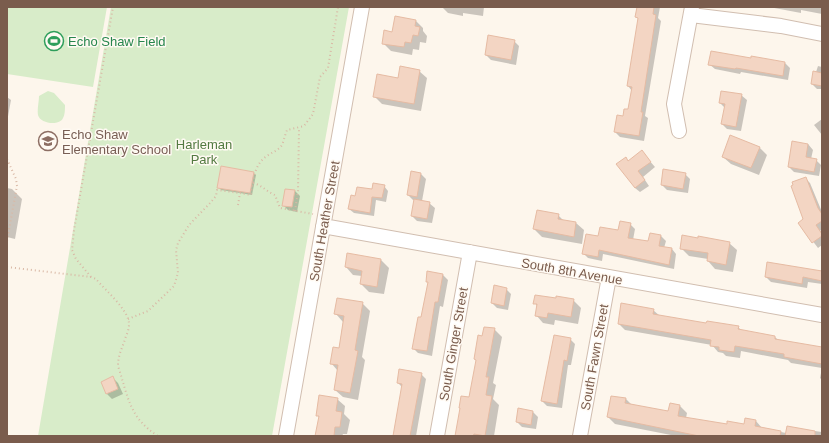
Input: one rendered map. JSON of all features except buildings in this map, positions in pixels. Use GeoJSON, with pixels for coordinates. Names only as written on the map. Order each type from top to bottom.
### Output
{"type":"FeatureCollection","features":[{"type":"Feature","properties":{"kind":"street","name":"South Heather Street"},"geometry":{"type":"LineString","coordinates":[[286,436],[362,7]]}},
{"type":"Feature","properties":{"kind":"street"},"geometry":{"type":"LineString","coordinates":[[679,131],[674,104],[692,11],[822,34]]}},
{"type":"Feature","properties":{"kind":"street","name":"South 8th Avenue"},"geometry":{"type":"LineString","coordinates":[[324,221],[470,252],[822,315]]}},
{"type":"Feature","properties":{"kind":"street","name":"South Ginger Street"},"geometry":{"type":"LineString","coordinates":[[437,436],[470,252]]}},
{"type":"Feature","properties":{"kind":"street","name":"South Fawn Street"},"geometry":{"type":"LineString","coordinates":[[580,436],[609,277]]}},
{"type":"Feature","properties":{"kind":"path"},"geometry":{"type":"LineString","coordinates":[[91,277],[76,259],[72,250],[73,237],[113,7]]}},
{"type":"Feature","properties":{"kind":"path"},"geometry":{"type":"LineString","coordinates":[[128,319],[148,311],[174,286],[178,273],[176,250],[178,243],[189,225],[212,202],[218,190],[252,195],[255,171],[258,165],[282,144],[287,130],[304,126],[313,114],[320,77],[329,66],[338,7]]}},
{"type":"Feature","properties":{"kind":"path"},"geometry":{"type":"LineString","coordinates":[[295,211],[298,191],[298,128]]}},
{"type":"Feature","properties":{"kind":"path"},"geometry":{"type":"LineString","coordinates":[[7,159],[16,179],[17,186],[7,241]]}},
{"type":"Feature","properties":{"kind":"path"},"geometry":{"type":"LineString","coordinates":[[253,183],[275,195],[280,208],[295,211],[324,221]]}},
{"type":"Feature","properties":{"kind":"path"},"geometry":{"type":"LineString","coordinates":[[238,205],[240,193]]}},
{"type":"Feature","properties":{"kind":"path"},"geometry":{"type":"LineString","coordinates":[[7,267],[91,277],[96,279],[120,306],[128,319],[128,332],[118,357],[118,366],[134,413],[144,426],[158,436]]}},
{"type":"Feature","properties":{"kind":"green space","name":"Echo Shaw Field"},"geometry":{"type":"Polygon","coordinates":[[[7,7],[107,7],[93,87],[7,74],[7,7]]]}},
{"type":"Feature","properties":{"kind":"green space","name":"Harleman Park"},"geometry":{"type":"Polygon","coordinates":[[[111,7],[349,7],[272,436],[38,436],[111,7]]]}},
{"type":"Feature","properties":{"kind":"green space"},"geometry":{"type":"Polygon","coordinates":[[[48,91],[54,93],[65,105],[64,117],[61,121],[54,123],[46,122],[38,115],[39,96],[48,91]]]}},
{"type":"Feature","properties":{"kind":"place","name":"Echo Shaw Field"},"geometry":{"type":"Point","coordinates":[54,41]}},
{"type":"Feature","properties":{"kind":"place","name":"Echo Shaw Elementary School"},"geometry":{"type":"Point","coordinates":[48,141]}}]}
